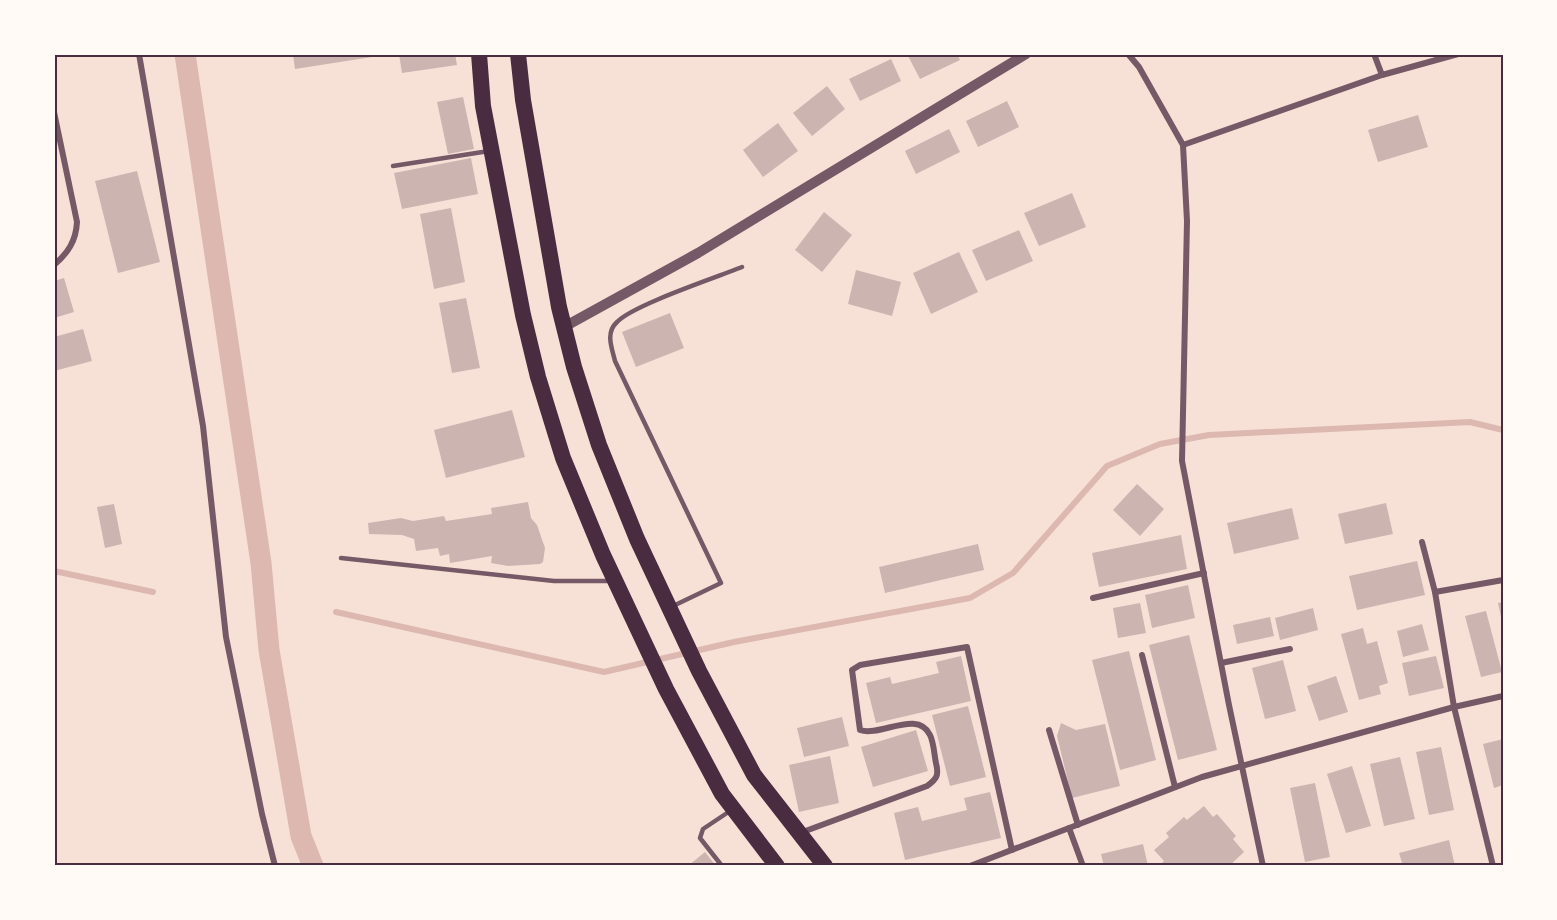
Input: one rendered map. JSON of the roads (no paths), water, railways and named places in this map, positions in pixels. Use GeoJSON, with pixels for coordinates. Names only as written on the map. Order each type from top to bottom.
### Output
{"type":"FeatureCollection","features":[{"type":"Feature","properties":{"kind":"highway"},"geometry":{"type":"LineString","coordinates":[[479,54],[483,106],[523,315],[538,377],[563,458],[615,581],[680,715],[722,794],[777,866]]}},
{"type":"Feature","properties":{"kind":"highway"},"geometry":{"type":"LineString","coordinates":[[518,54],[523,100],[564,327],[598,445],[637,539],[754,775],[825,866]]}},
{"type":"Feature","properties":{"kind":"street"},"geometry":{"type":"LineString","coordinates":[[139,54],[203,426],[226,637],[262,814],[275,866]]}},
{"type":"Feature","properties":{"kind":"street"},"geometry":{"type":"LineString","coordinates":[[564,327],[698,253],[1026,54]]}},
{"type":"Feature","properties":{"kind":"street"},"geometry":{"type":"LineString","coordinates":[[1128,54],[1139,67],[1183,145],[1187,220],[1182,460],[1241,765],[1263,866]]}},
{"type":"Feature","properties":{"kind":"street"},"geometry":{"type":"LineString","coordinates":[[1374,54],[1382,75]]}},
{"type":"Feature","properties":{"kind":"street"},"geometry":{"type":"LineString","coordinates":[[1183,145],[1382,75],[1458,54]]}},
{"type":"Feature","properties":{"kind":"street"},"geometry":{"type":"LineString","coordinates":[[54,112],[77,222],[76,237],[67,253],[54,265]]}},
{"type":"Feature","properties":{"kind":"street"},"geometry":{"type":"LineString","coordinates":[[1422,542],[1435,592],[1454,707],[1493,866]]}},
{"type":"Feature","properties":{"kind":"street"},"geometry":{"type":"LineString","coordinates":[[1093,598],[1204,573]]}},
{"type":"Feature","properties":{"kind":"street"},"geometry":{"type":"LineString","coordinates":[[1435,592],[1503,580]]}},
{"type":"Feature","properties":{"kind":"street"},"geometry":{"type":"LineString","coordinates":[[799,833],[927,786],[936,780],[939,772],[930,734],[923,727],[914,723],[868,733],[860,730],[852,670],[860,665],[967,647],[1012,850]]}},
{"type":"Feature","properties":{"kind":"street"},"geometry":{"type":"LineString","coordinates":[[1221,663],[1290,649]]}},
{"type":"Feature","properties":{"kind":"street"},"geometry":{"type":"LineString","coordinates":[[1142,655],[1175,787]]}},
{"type":"Feature","properties":{"kind":"street"},"geometry":{"type":"LineString","coordinates":[[970,866],[1175,787],[1241,765],[1454,707],[1503,696]]}},
{"type":"Feature","properties":{"kind":"street"},"geometry":{"type":"LineString","coordinates":[[1049,730],[1078,825]]}},
{"type":"Feature","properties":{"kind":"street"},"geometry":{"type":"LineString","coordinates":[[1069,828],[1083,866]]}},
{"type":"Feature","properties":{"kind":"lane"},"geometry":{"type":"LineString","coordinates":[[393,166],[492,150]]}},
{"type":"Feature","properties":{"kind":"lane"},"geometry":{"type":"LineString","coordinates":[[672,613],[722,583],[615,362],[609,338],[616,322],[633,311],[742,267]]}},
{"type":"Feature","properties":{"kind":"lane"},"geometry":{"type":"LineString","coordinates":[[341,558],[554,581],[615,581]]}},
{"type":"Feature","properties":{"kind":"lane"},"geometry":{"type":"LineString","coordinates":[[722,866],[700,838],[703,829],[733,809]]}},
{"type":"Feature","properties":{"kind":"waterway"},"geometry":{"type":"LineString","coordinates":[[185,54],[261,563],[269,650],[301,836],[313,866]]}},
{"type":"Feature","properties":{"kind":"waterway"},"geometry":{"type":"LineString","coordinates":[[336,612],[604,672],[734,642],[970,598],[1013,573],[1107,466],[1160,444],[1209,435],[1470,422],[1503,430]]}},
{"type":"Feature","properties":{"kind":"waterway"},"geometry":{"type":"LineString","coordinates":[[54,571],[153,592]]}}]}
